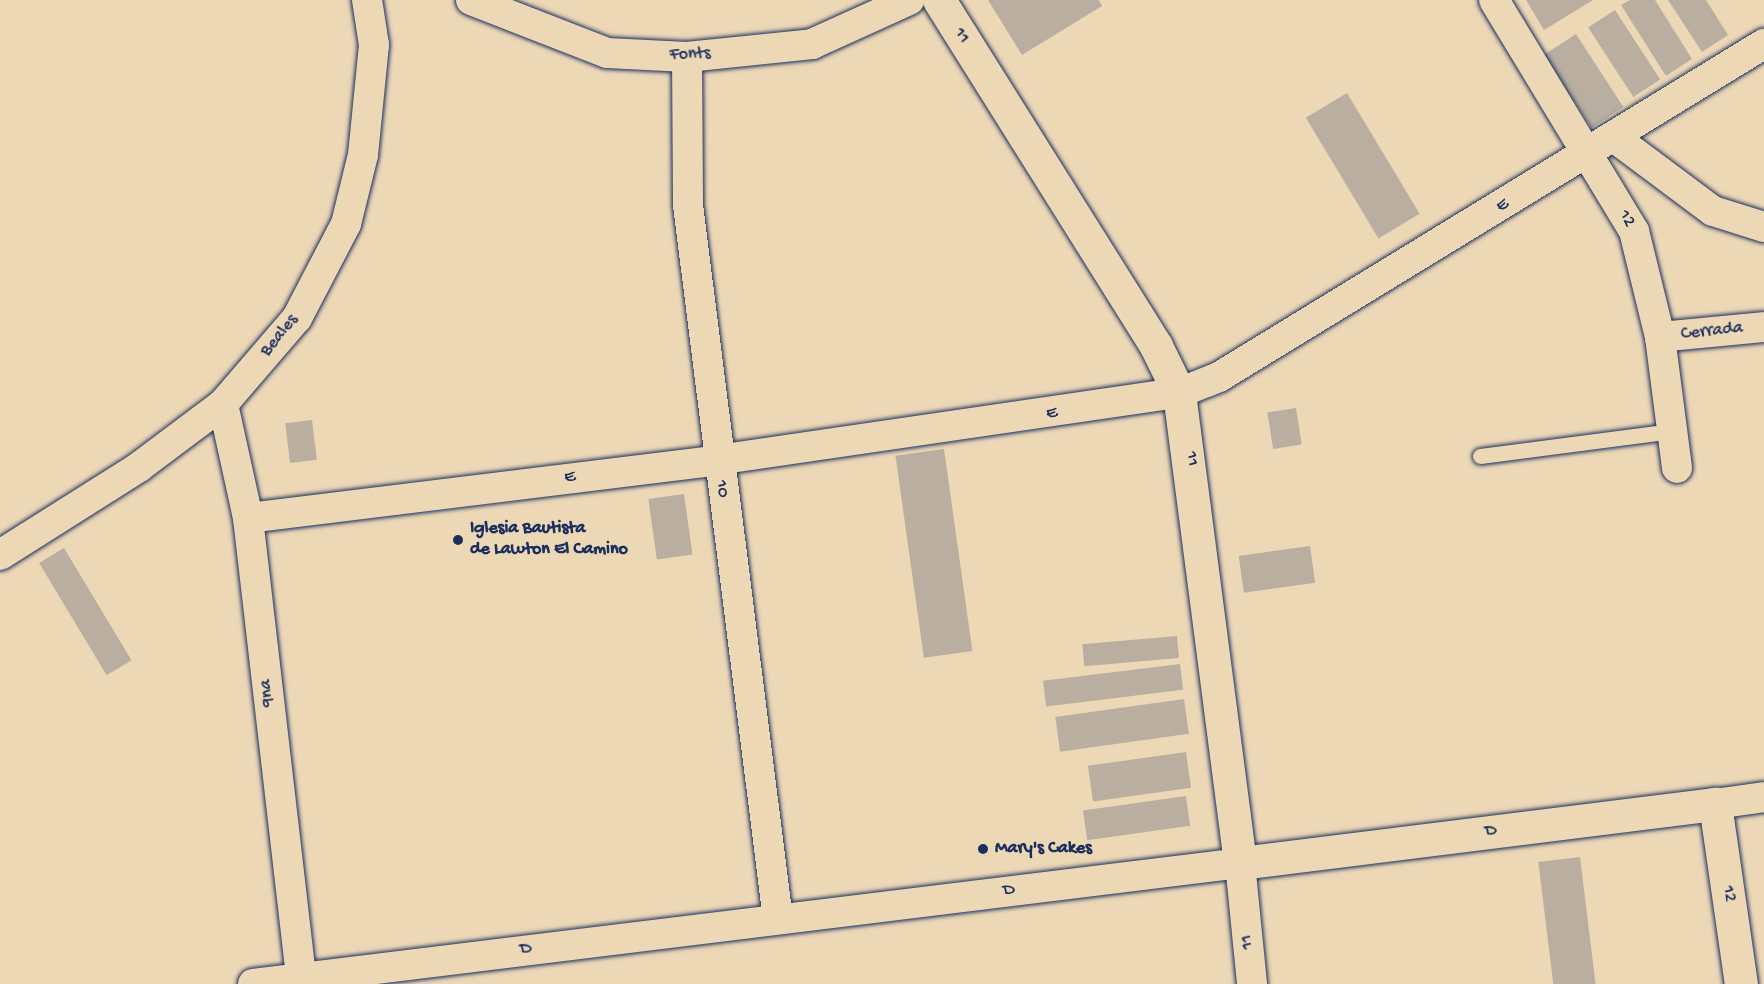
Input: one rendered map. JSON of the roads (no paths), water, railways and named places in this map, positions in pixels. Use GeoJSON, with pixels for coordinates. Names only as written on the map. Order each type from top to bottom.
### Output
{"type":"FeatureCollection","features":[{"type":"Feature","properties":{"kind":"street","name":"Beales"},"geometry":{"type":"LineString","coordinates":[[0,555],[139,467],[223,404],[297,318],[346,224],[363,155],[374,45],[367,0]]}},
{"type":"Feature","properties":{"kind":"street","name":"Fonts"},"geometry":{"type":"LineString","coordinates":[[471,0],[607,53],[687,57],[812,44],[909,0]]}},
{"type":"Feature","properties":{"kind":"street","name":"11"},"geometry":{"type":"LineString","coordinates":[[939,0],[1156,346],[1179,393],[1240,863],[1252,984]]}},
{"type":"Feature","properties":{"kind":"street","name":"12"},"geometry":{"type":"LineString","coordinates":[[1494,0],[1634,231],[1660,337],[1677,468]]}},
{"type":"Feature","properties":{"kind":"street","name":"E"},"geometry":{"type":"LineString","coordinates":[[248,518],[717,460],[1179,393],[1219,377],[1588,155],[1764,44]]}},
{"type":"Feature","properties":{"kind":"street","name":"10"},"geometry":{"type":"LineString","coordinates":[[687,57],[688,205],[717,460],[778,919]]}},
{"type":"Feature","properties":{"kind":"street"},"geometry":{"type":"LineString","coordinates":[[1615,138],[1713,211],[1764,228]]}},
{"type":"Feature","properties":{"kind":"street","name":"Cerrada"},"geometry":{"type":"LineString","coordinates":[[1660,337],[1764,327]]}},
{"type":"Feature","properties":{"kind":"street","name":"9na"},"geometry":{"type":"LineString","coordinates":[[223,404],[248,518],[302,981]]}},
{"type":"Feature","properties":{"kind":"street","name":"D"},"geometry":{"type":"LineString","coordinates":[[253,984],[302,981],[778,919],[1764,797]]}},
{"type":"Feature","properties":{"kind":"street","name":"12"},"geometry":{"type":"LineString","coordinates":[[1715,804],[1741,984]]}},
{"type":"Feature","properties":{"kind":"lane"},"geometry":{"type":"LineString","coordinates":[[1480,456],[1672,431]]}},
{"type":"Feature","properties":{"kind":"place","name":"Iglesia Bautista de Lawton El Camino"},"geometry":{"type":"Point","coordinates":[458,540]}},
{"type":"Feature","properties":{"kind":"place","name":"Mary's Cakes"},"geometry":{"type":"Point","coordinates":[983,849]}}]}
